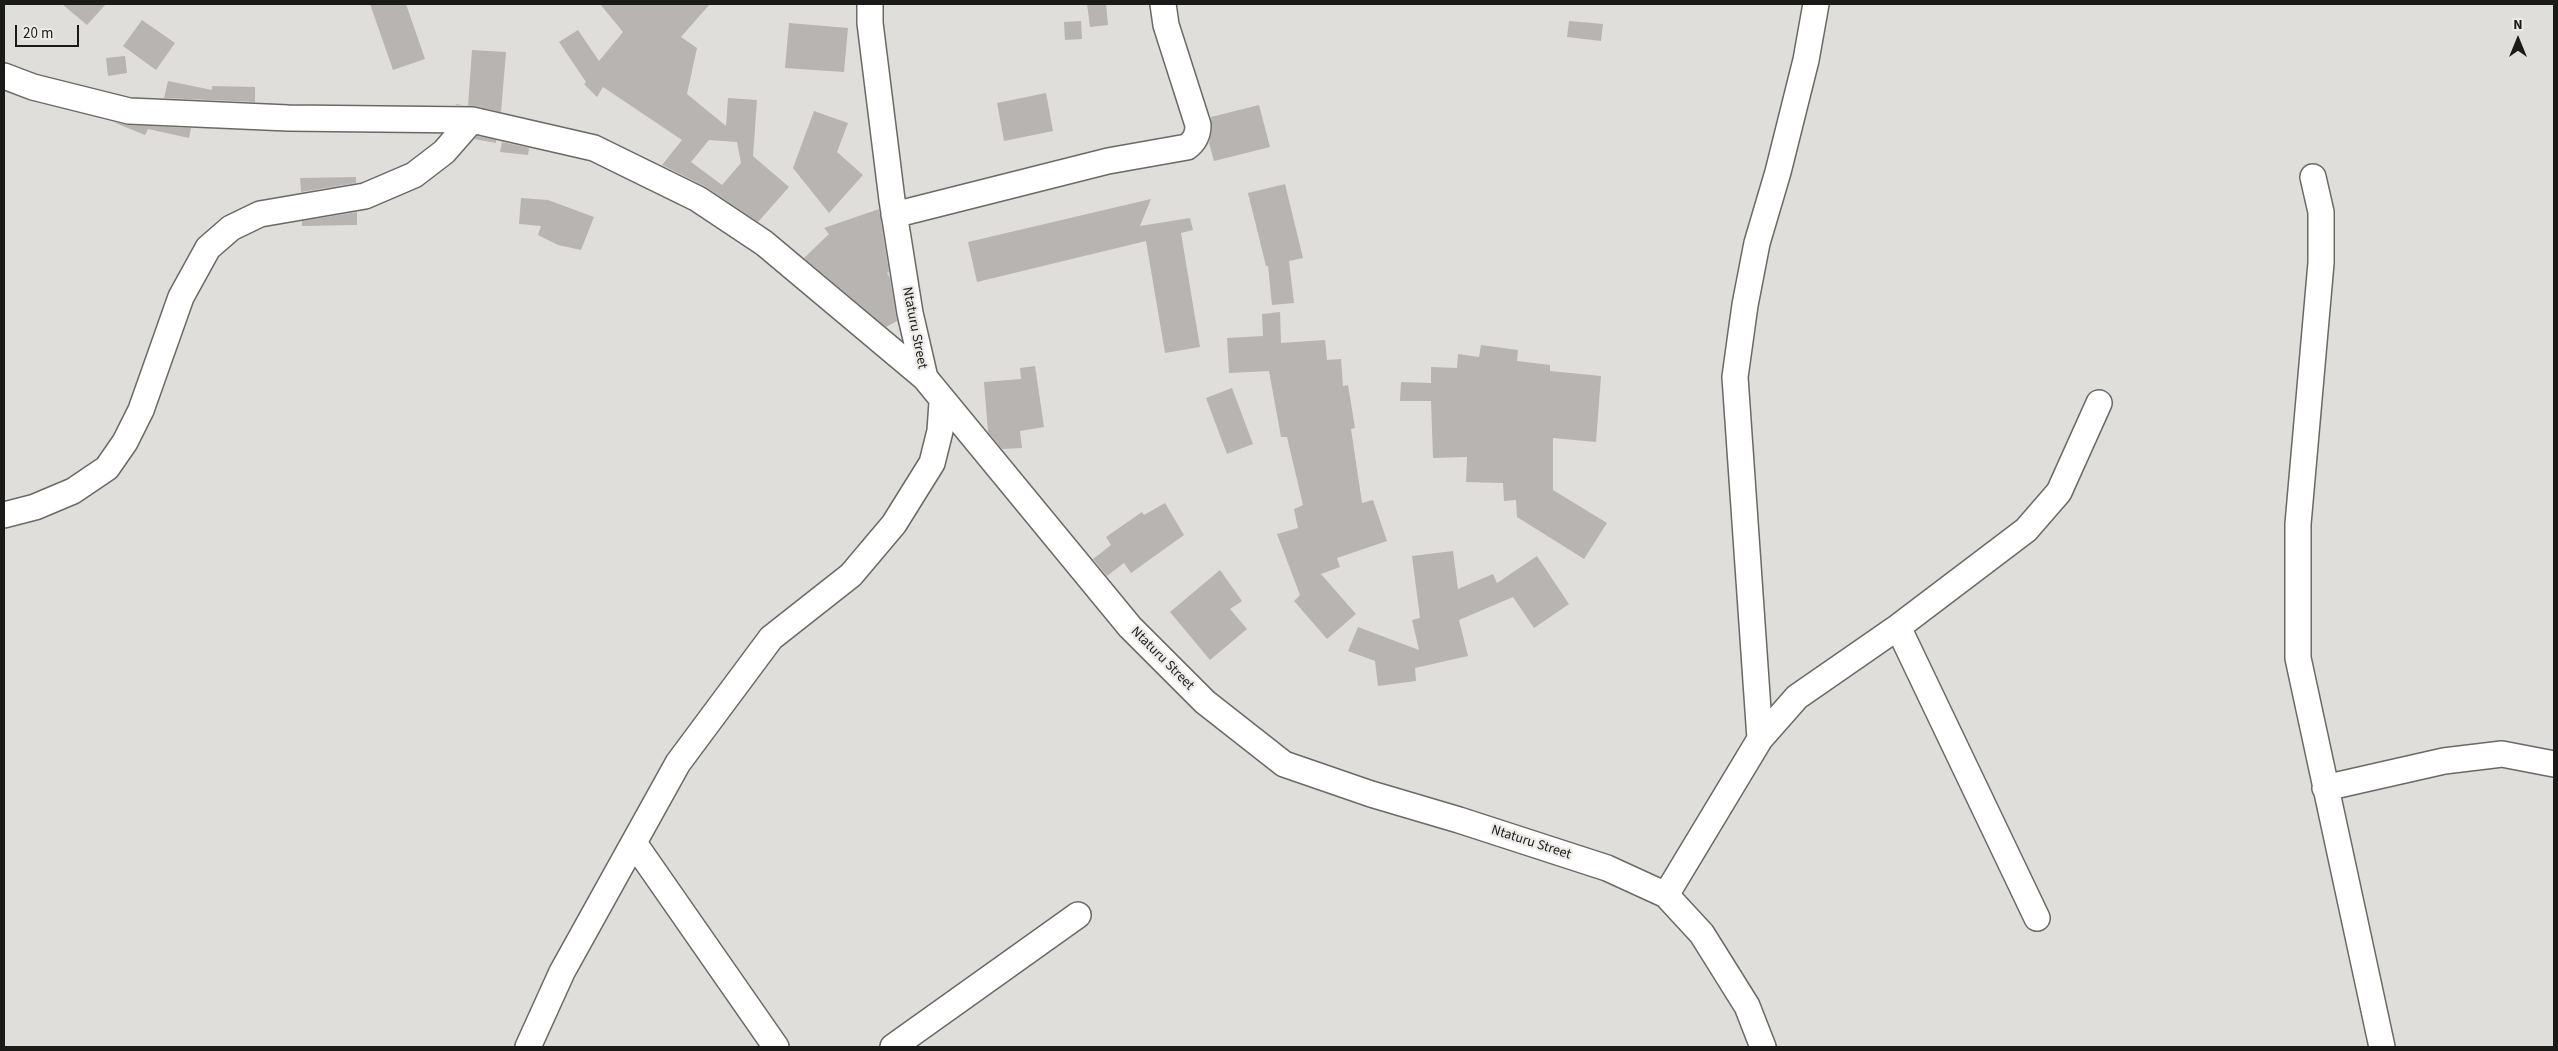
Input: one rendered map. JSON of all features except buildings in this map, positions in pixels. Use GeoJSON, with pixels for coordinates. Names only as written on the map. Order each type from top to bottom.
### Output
{"type":"FeatureCollection","features":[{"type":"Feature","properties":{"kind":"street","name":"Ntaturu Street"},"geometry":{"type":"LineString","coordinates":[[870,4],[870,23],[894,215],[910,313],[925,378],[942,402],[1130,627],[1205,702],[1284,764],[1371,794],[1459,820],[1607,868],[1666,895],[1702,934],[1747,1006],[1763,1047]]}},
{"type":"Feature","properties":{"kind":"street"},"geometry":{"type":"LineString","coordinates":[[894,215],[1108,161],[1187,147],[1193,143],[1198,132],[1198,125],[1166,25],[1163,4]]}},
{"type":"Feature","properties":{"kind":"street"},"geometry":{"type":"LineString","coordinates":[[1760,739],[1735,377],[1745,305],[1757,243],[1780,163],[1806,60],[1816,4]]}},
{"type":"Feature","properties":{"kind":"street"},"geometry":{"type":"LineString","coordinates":[[4,76],[33,87],[128,111],[288,118],[472,120],[594,148],[698,199],[764,243],[925,378]]}},
{"type":"Feature","properties":{"kind":"street"},"geometry":{"type":"LineString","coordinates":[[4,515],[36,507],[73,491],[107,468],[125,442],[141,410],[181,297],[208,248],[231,228],[260,214],[365,196],[414,175],[444,152],[472,120]]}},
{"type":"Feature","properties":{"kind":"street"},"geometry":{"type":"LineString","coordinates":[[2313,177],[2321,212],[2321,262],[2298,524],[2298,658],[2382,1047]]}},
{"type":"Feature","properties":{"kind":"street"},"geometry":{"type":"LineString","coordinates":[[528,1047],[562,972],[678,763],[771,638],[851,575],[894,524],[932,463],[940,431],[942,402]]}},
{"type":"Feature","properties":{"kind":"street"},"geometry":{"type":"LineString","coordinates":[[1666,895],[1760,739],[1797,697],[1898,627],[2026,530],[2059,492],[2099,403]]}},
{"type":"Feature","properties":{"kind":"street"},"geometry":{"type":"LineString","coordinates":[[1898,627],[2037,918]]}},
{"type":"Feature","properties":{"kind":"street"},"geometry":{"type":"LineString","coordinates":[[2325,788],[2444,761],[2502,754],[2554,764]]}},
{"type":"Feature","properties":{"kind":"street"},"geometry":{"type":"LineString","coordinates":[[634,843],[776,1047]]}},
{"type":"Feature","properties":{"kind":"street"},"geometry":{"type":"LineString","coordinates":[[893,1047],[1078,915]]}}]}
